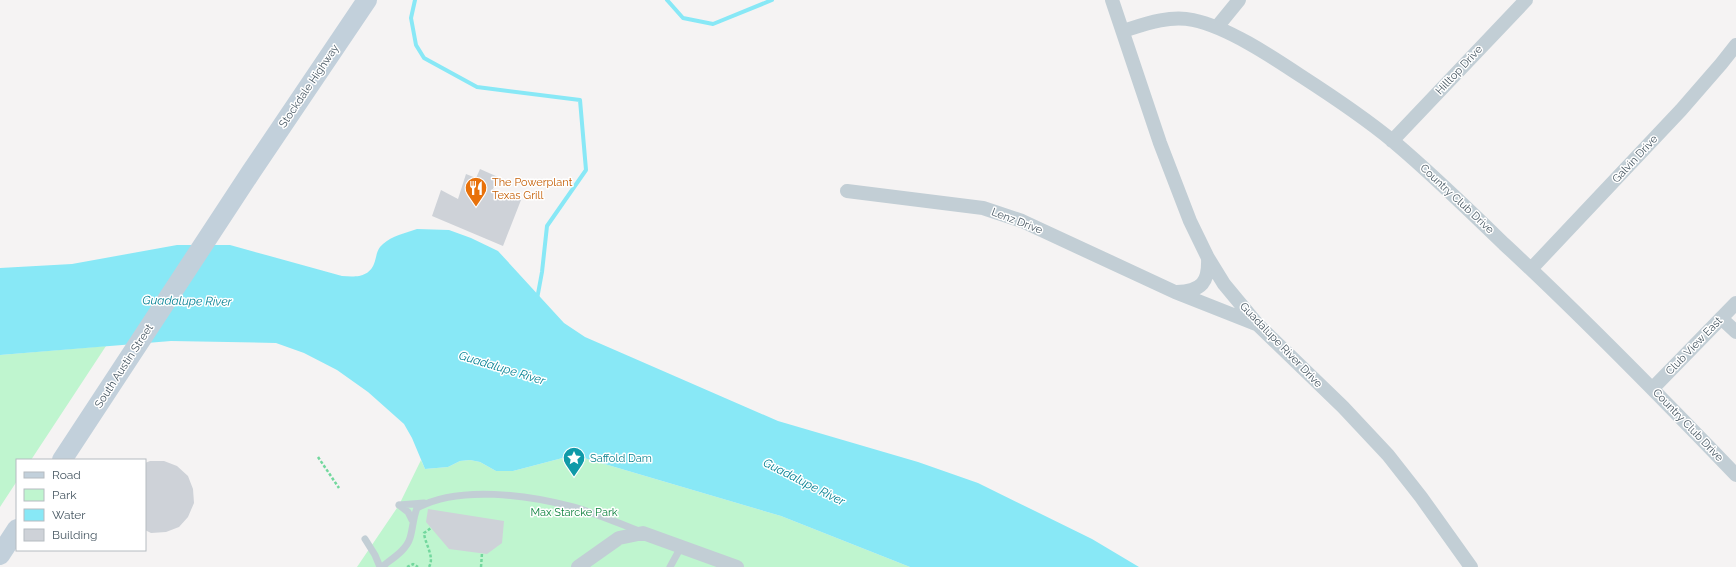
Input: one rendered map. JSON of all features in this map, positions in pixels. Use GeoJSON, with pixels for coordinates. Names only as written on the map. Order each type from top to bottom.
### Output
{"type":"FeatureCollection","features":[{"type":"Feature","properties":{"kind":"main road","name":"Stockdale Highway"},"geometry":{"type":"LineString","coordinates":[[251,172],[367,0]]}},
{"type":"Feature","properties":{"kind":"main road","name":"South Austin Street"},"geometry":{"type":"LineString","coordinates":[[63,459],[251,172]]}},
{"type":"Feature","properties":{"kind":"main road"},"geometry":{"type":"LineString","coordinates":[[0,555],[16,531]]}},
{"type":"Feature","properties":{"kind":"street","name":"Guadalupe River Drive"},"geometry":{"type":"LineString","coordinates":[[1112,0],[1160,143],[1190,221],[1208,258],[1224,284],[1258,325],[1343,407],[1388,455],[1421,496],[1471,567]]}},
{"type":"Feature","properties":{"kind":"street"},"geometry":{"type":"LineString","coordinates":[[1217,27],[1239,0]]}},
{"type":"Feature","properties":{"kind":"street","name":"Hilltop Drive"},"geometry":{"type":"LineString","coordinates":[[1392,141],[1526,0]]}},
{"type":"Feature","properties":{"kind":"street","name":"Country Club Drive"},"geometry":{"type":"LineString","coordinates":[[1123,32],[1165,19],[1191,19],[1217,27],[1283,64],[1334,97],[1392,141],[1423,167],[1531,269],[1653,388],[1736,475]]}},
{"type":"Feature","properties":{"kind":"street","name":"Galvin Drive"},"geometry":{"type":"LineString","coordinates":[[1531,269],[1681,110],[1722,64],[1736,45]]}},
{"type":"Feature","properties":{"kind":"street","name":"Lenz Drive"},"geometry":{"type":"LineString","coordinates":[[847,191],[983,208],[1022,221],[1175,292],[1258,325]]}},
{"type":"Feature","properties":{"kind":"street"},"geometry":{"type":"LineString","coordinates":[[1175,292],[1190,292],[1201,286],[1208,273],[1208,258]]}},
{"type":"Feature","properties":{"kind":"street","name":"Club View East"},"geometry":{"type":"LineString","coordinates":[[1653,388],[1736,303]]}},
{"type":"Feature","properties":{"kind":"street"},"geometry":{"type":"LineString","coordinates":[[1721,318],[1736,332]]}},
{"type":"Feature","properties":{"kind":"street"},"geometry":{"type":"LineString","coordinates":[[578,567],[619,538],[643,533],[737,567]]}},
{"type":"Feature","properties":{"kind":"lane"},"geometry":{"type":"LineString","coordinates":[[412,520],[408,512],[399,505],[426,503],[447,497],[470,494],[524,497],[574,507],[643,533]]}},
{"type":"Feature","properties":{"kind":"lane"},"geometry":{"type":"LineString","coordinates":[[365,539],[381,567],[401,552],[410,539],[412,520],[417,508],[426,503]]}},
{"type":"Feature","properties":{"kind":"lane"},"geometry":{"type":"LineString","coordinates":[[670,567],[681,546]]}},
{"type":"Feature","properties":{"kind":"path"},"geometry":{"type":"LineString","coordinates":[[318,457],[339,488]]}},
{"type":"Feature","properties":{"kind":"path"},"geometry":{"type":"LineString","coordinates":[[429,567],[432,559],[425,542],[424,533],[431,528]]}},
{"type":"Feature","properties":{"kind":"path"},"geometry":{"type":"LineString","coordinates":[[481,567],[482,553]]}},
{"type":"Feature","properties":{"kind":"path"},"geometry":{"type":"LineString","coordinates":[[407,567],[413,564],[418,567]]}},
{"type":"Feature","properties":{"kind":"green space"},"geometry":{"type":"Polygon","coordinates":[[[106,346],[32,459],[16,459],[16,483],[0,507],[0,355],[106,346]]]}},
{"type":"Feature","properties":{"kind":"green space","name":"Max Starcke Park"},"geometry":{"type":"Polygon","coordinates":[[[574,455],[781,516],[910,567],[357,567],[399,505],[421,460],[425,469],[448,467],[460,461],[470,460],[480,462],[496,471],[513,471],[574,455]]]}},
{"type":"Feature","properties":{"kind":"water","name":"Guadalupe River"},"geometry":{"type":"Polygon","coordinates":[[[417,229],[449,230],[471,238],[498,251],[564,323],[585,337],[778,421],[918,462],[978,483],[1092,539],[1139,567],[910,567],[781,516],[574,455],[513,471],[496,471],[480,462],[470,460],[460,461],[448,467],[425,469],[412,438],[404,424],[368,392],[337,370],[304,353],[276,343],[171,341],[0,355],[0,268],[72,264],[177,245],[230,245],[342,276],[357,276],[370,271],[373,267],[378,250],[383,244],[403,233],[417,229]]]}},
{"type":"Feature","properties":{"kind":"building","name":"The Powerplant Texas Grill"},"geometry":{"type":"Polygon","coordinates":[[[480,169],[498,177],[493,189],[521,200],[503,246],[432,216],[441,190],[458,199],[466,174],[476,178],[480,169]]]}},
{"type":"Feature","properties":{"kind":"building"},"geometry":{"type":"Polygon","coordinates":[[[150,461],[164,461],[177,466],[188,476],[193,489],[194,503],[188,517],[179,527],[166,532],[151,533],[146,530],[146,463],[150,461]]]}},
{"type":"Feature","properties":{"kind":"building"},"geometry":{"type":"Polygon","coordinates":[[[428,509],[504,521],[502,543],[487,554],[449,549],[426,522],[428,509]]]}},
{"type":"Feature","properties":{"kind":"waterway"},"geometry":{"type":"LineString","coordinates":[[415,0],[411,18],[416,45],[424,58],[477,87],[580,100],[586,170],[547,226],[542,272],[537,299]]}},
{"type":"Feature","properties":{"kind":"waterway"},"geometry":{"type":"LineString","coordinates":[[667,0],[683,18],[713,24],[772,0]]}},
{"type":"Feature","properties":{"kind":"place","name":"The Powerplant Texas Grill"},"geometry":{"type":"Point","coordinates":[476,208]}},
{"type":"Feature","properties":{"kind":"place","name":"Saffold Dam"},"geometry":{"type":"Point","coordinates":[574,478]}}]}
